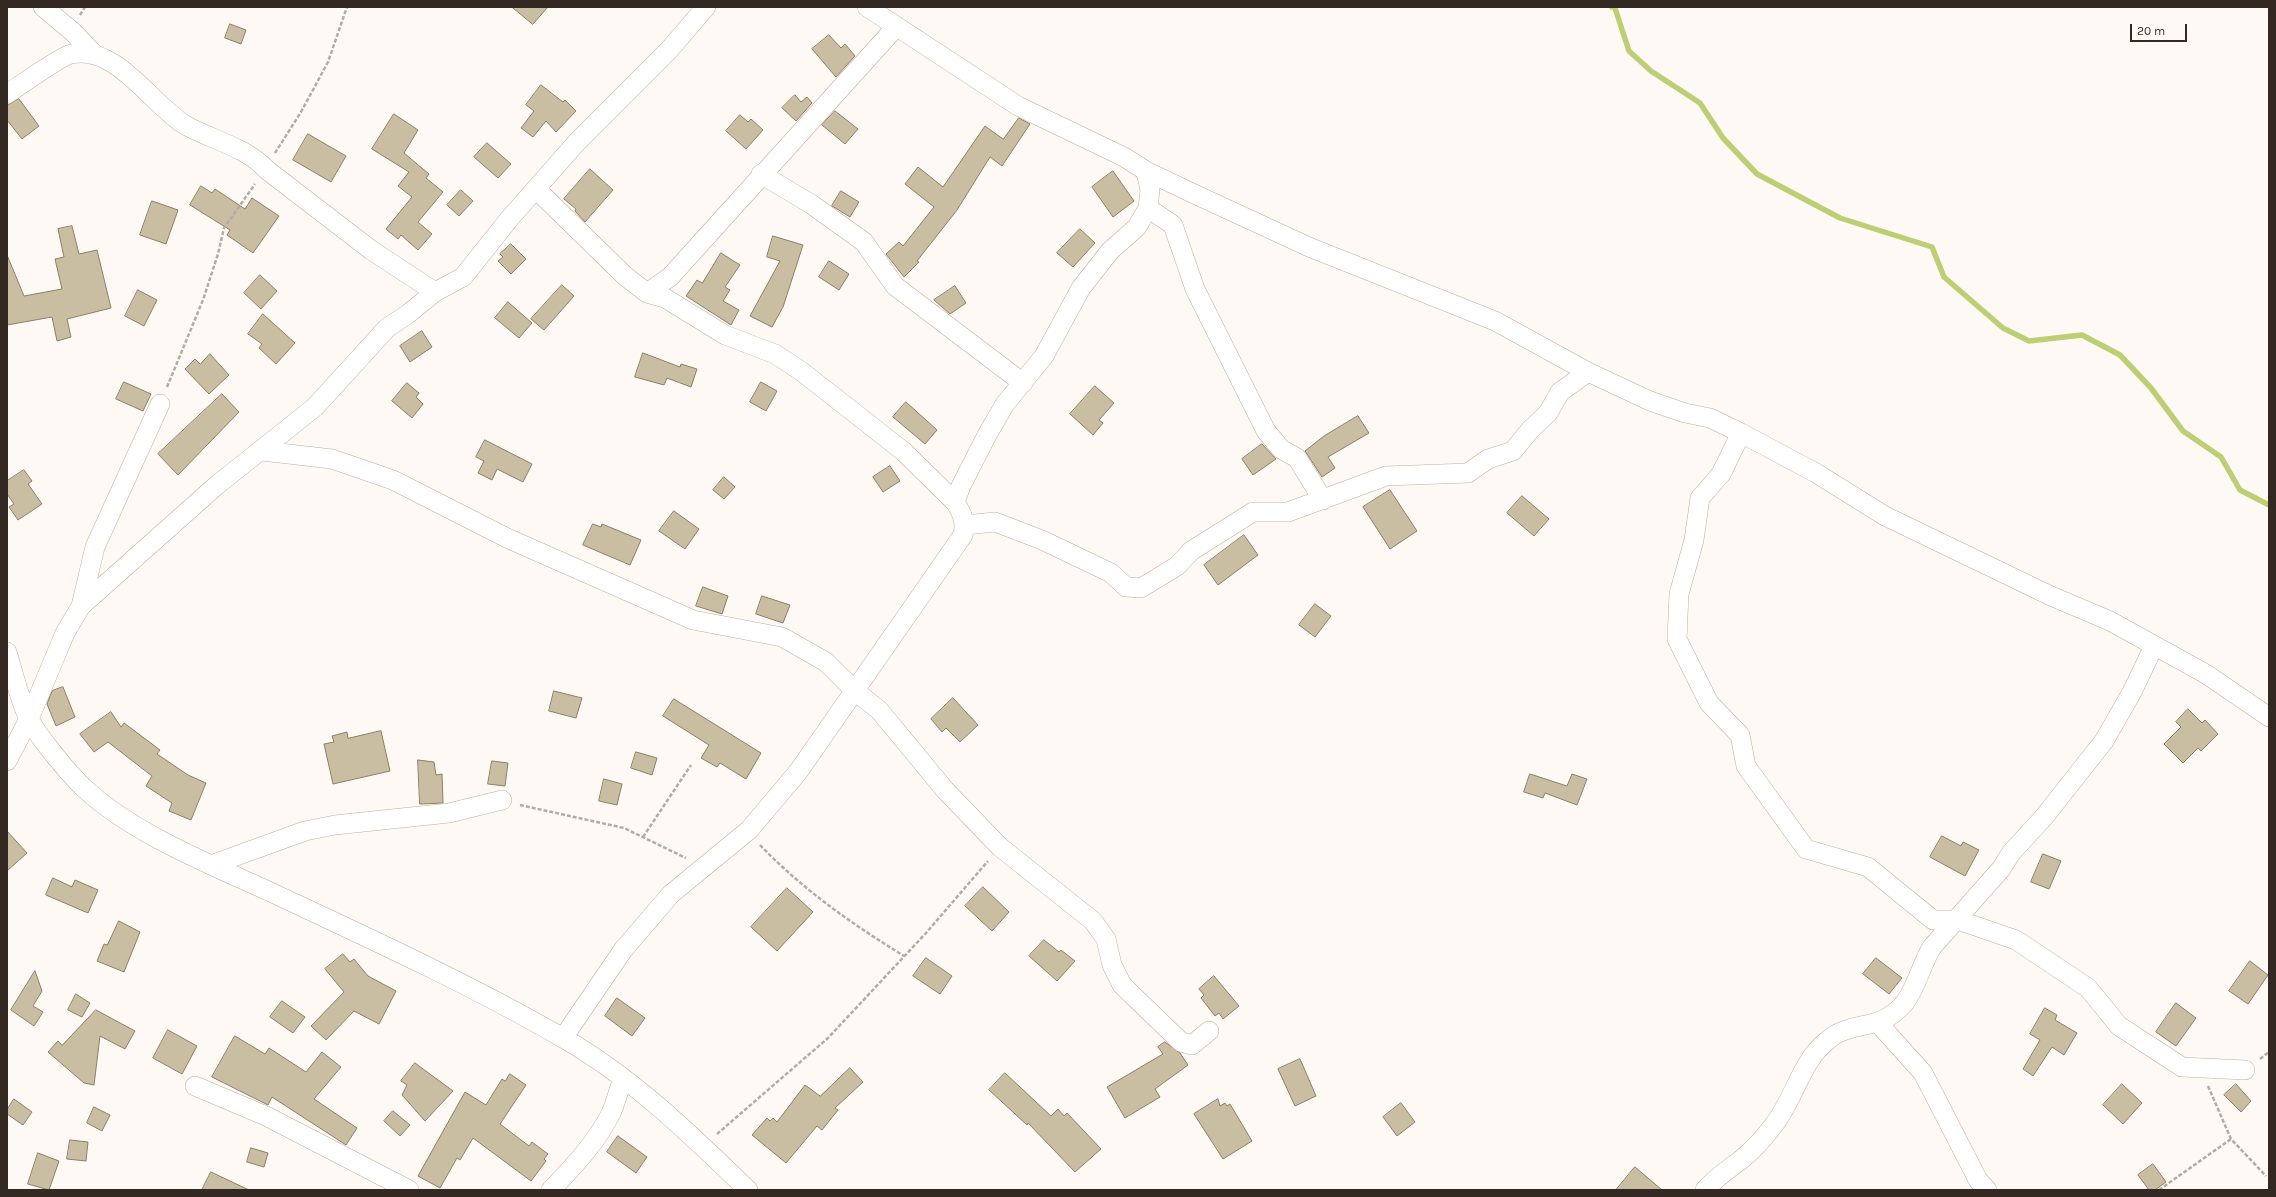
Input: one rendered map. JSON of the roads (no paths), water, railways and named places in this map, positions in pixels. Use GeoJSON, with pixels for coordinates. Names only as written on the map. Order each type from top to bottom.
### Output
{"type":"FeatureCollection","features":[{"type":"Feature","properties":{"kind":"street"},"geometry":{"type":"LineString","coordinates":[[43,7],[73,32],[93,53],[129,76],[184,124],[256,159],[267,170],[371,250],[435,292]]}},
{"type":"Feature","properties":{"kind":"street"},"geometry":{"type":"LineString","coordinates":[[81,606],[217,486],[315,407],[387,328],[408,314],[435,292],[463,277],[577,142],[669,50],[706,7]]}},
{"type":"Feature","properties":{"kind":"street"},"geometry":{"type":"LineString","coordinates":[[868,7],[896,27],[1018,106],[1124,157],[1146,170],[1309,247],[1495,321],[1588,372],[1650,401],[1685,413],[1710,418],[1741,433],[1816,472],[1885,516],[2051,596],[2110,621],[2206,674],[2269,716]]}},
{"type":"Feature","properties":{"kind":"street"},"geometry":{"type":"LineString","coordinates":[[647,294],[670,277],[761,174],[896,27]]}},
{"type":"Feature","properties":{"kind":"street"},"geometry":{"type":"LineString","coordinates":[[7,94],[70,54],[93,53]]}},
{"type":"Feature","properties":{"kind":"street"},"geometry":{"type":"LineString","coordinates":[[955,502],[961,486],[987,435],[1005,404],[1048,350],[1081,288],[1110,251],[1137,227],[1148,208],[1150,190],[1146,170]]}},
{"type":"Feature","properties":{"kind":"street"},"geometry":{"type":"LineString","coordinates":[[761,174],[811,204],[864,242],[895,286],[1023,383]]}},
{"type":"Feature","properties":{"kind":"street"},"geometry":{"type":"LineString","coordinates":[[536,189],[625,276],[647,294],[665,298],[725,335],[775,354],[801,371],[903,451],[955,502],[963,516],[965,525],[963,535],[798,772],[747,831],[671,894],[623,950],[601,979],[563,1038]]}},
{"type":"Feature","properties":{"kind":"street"},"geometry":{"type":"LineString","coordinates":[[1148,208],[1173,225],[1195,289],[1266,431],[1281,449],[1297,458],[1323,500]]}},
{"type":"Feature","properties":{"kind":"street"},"geometry":{"type":"LineString","coordinates":[[965,525],[995,522],[1042,540],[1111,573],[1126,587],[1142,588],[1177,566],[1191,552],[1253,512],[1288,512],[1386,476],[1468,473],[1488,459],[1513,451],[1530,430],[1548,413],[1560,392],[1588,372]]}},
{"type":"Feature","properties":{"kind":"street"},"geometry":{"type":"LineString","coordinates":[[7,761],[29,719],[65,633],[81,606],[95,547],[160,404]]}},
{"type":"Feature","properties":{"kind":"street"},"geometry":{"type":"LineString","coordinates":[[1741,433],[1721,474],[1700,498],[1694,540],[1679,594],[1678,639],[1709,703],[1740,735],[1746,766],[1806,849],[1868,867],[1933,920],[1958,920],[2016,940],[2088,988],[2119,1026],[2182,1067],[2245,1070]]}},
{"type":"Feature","properties":{"kind":"street"},"geometry":{"type":"LineString","coordinates":[[262,451],[332,459],[394,480],[507,538],[693,620],[782,637],[826,662],[855,691],[879,710],[945,790],[1000,847],[1093,921],[1106,939],[1112,965],[1122,985],[1181,1042],[1192,1045],[1209,1031]]}},
{"type":"Feature","properties":{"kind":"street"},"geometry":{"type":"LineString","coordinates":[[1705,1190],[1761,1142],[1790,1101],[1810,1059],[1830,1038],[1852,1027],[1877,1022],[1890,1015],[1904,1004],[1914,990],[1932,947],[1958,920],[2001,869],[2010,852],[2044,817],[2104,741],[2132,692],[2154,646]]}},
{"type":"Feature","properties":{"kind":"street"},"geometry":{"type":"LineString","coordinates":[[7,652],[29,719],[69,772],[86,790],[149,833],[211,865],[412,958],[563,1038],[624,1078],[663,1109],[704,1146],[748,1190]]}},
{"type":"Feature","properties":{"kind":"street"},"geometry":{"type":"LineString","coordinates":[[211,865],[305,832],[327,826],[449,813],[502,800]]}},
{"type":"Feature","properties":{"kind":"street"},"geometry":{"type":"LineString","coordinates":[[1877,1022],[1923,1074],[1978,1180],[1987,1190]]}},
{"type":"Feature","properties":{"kind":"street"},"geometry":{"type":"LineString","coordinates":[[551,1190],[575,1165],[592,1143],[611,1113],[624,1078]]}},
{"type":"Feature","properties":{"kind":"street"},"geometry":{"type":"LineString","coordinates":[[195,1086],[266,1116],[408,1190]]}},
{"type":"Feature","properties":{"kind":"waterway"},"geometry":{"type":"LineString","coordinates":[[1612,7],[1615,8],[1629,51],[1651,71],[1700,103],[1723,138],[1757,174],[1840,218],[1932,247],[1944,277],[2003,328],[2029,341],[2082,335],[2120,355],[2151,388],[2183,431],[2221,457],[2240,490],[2269,505]]}}]}
